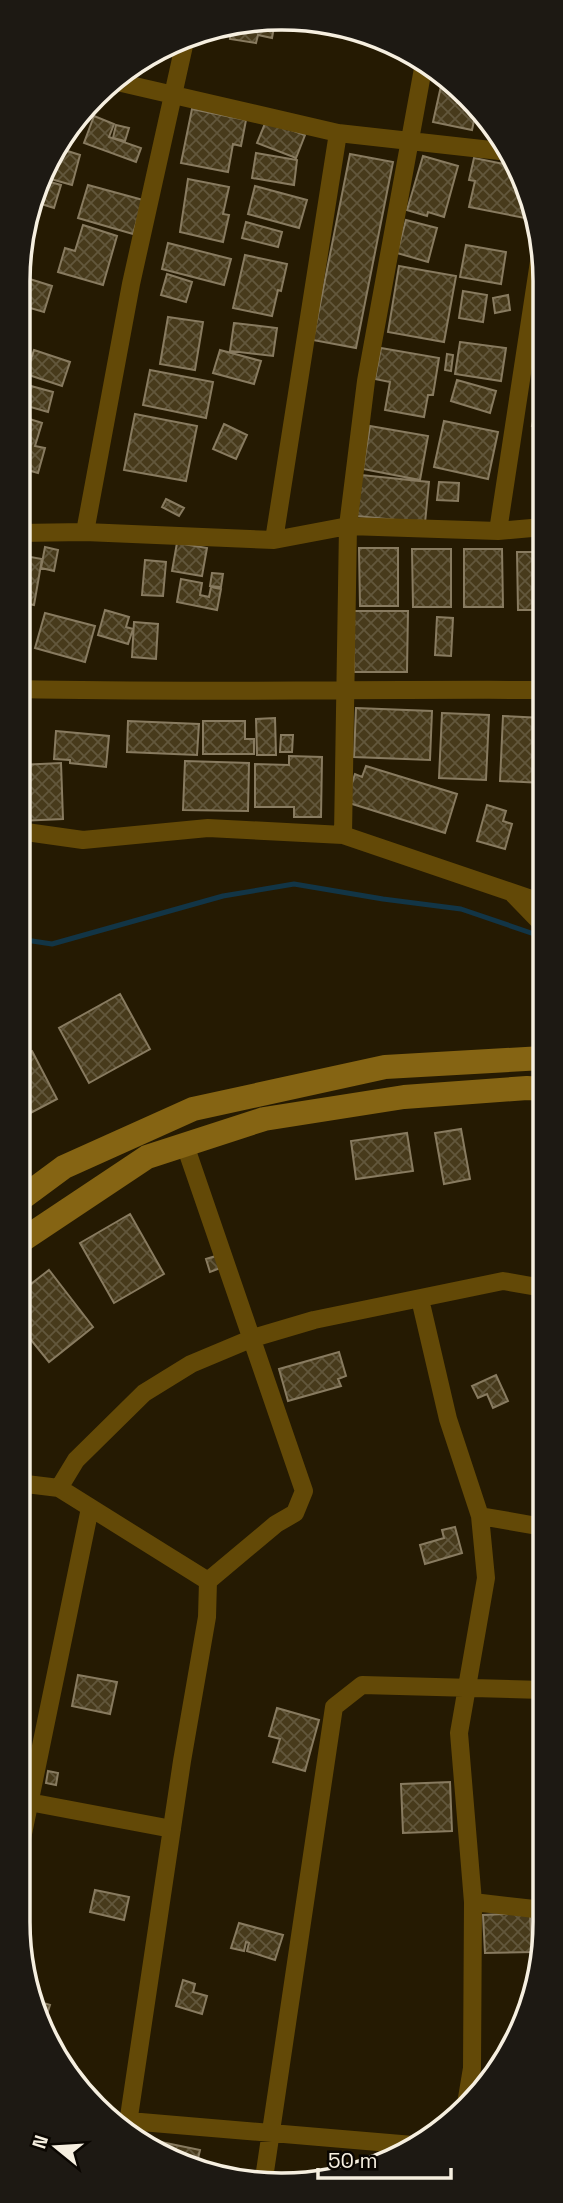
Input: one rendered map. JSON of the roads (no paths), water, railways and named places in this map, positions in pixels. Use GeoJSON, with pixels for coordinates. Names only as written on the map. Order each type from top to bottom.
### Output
{"type":"FeatureCollection","features":[{"type":"Feature","properties":{"kind":"main road"},"geometry":{"type":"LineString","coordinates":[[30,1193],[64,1167],[193,1109],[385,1067],[533,1059]]}},
{"type":"Feature","properties":{"kind":"main road"},"geometry":{"type":"LineString","coordinates":[[30,1235],[147,1157],[277,1117],[404,1097],[533,1088]]}},
{"type":"Feature","properties":{"kind":"street"},"geometry":{"type":"LineString","coordinates":[[85,532],[131,284],[183,50]]}},
{"type":"Feature","properties":{"kind":"street"},"geometry":{"type":"LineString","coordinates":[[343,835],[348,526],[366,381],[422,73]]}},
{"type":"Feature","properties":{"kind":"street"},"geometry":{"type":"LineString","coordinates":[[125,84],[338,133],[497,151]]}},
{"type":"Feature","properties":{"kind":"street"},"geometry":{"type":"LineString","coordinates":[[274,540],[338,133]]}},
{"type":"Feature","properties":{"kind":"street"},"geometry":{"type":"LineString","coordinates":[[498,531],[533,296]]}},
{"type":"Feature","properties":{"kind":"street"},"geometry":{"type":"LineString","coordinates":[[30,533],[85,532],[274,540],[348,526],[498,531],[533,528]]}},
{"type":"Feature","properties":{"kind":"street"},"geometry":{"type":"LineString","coordinates":[[30,689],[148,692],[533,690]]}},
{"type":"Feature","properties":{"kind":"street"},"geometry":{"type":"LineString","coordinates":[[30,833],[83,840],[208,828],[343,835],[533,900]]}},
{"type":"Feature","properties":{"kind":"street"},"geometry":{"type":"LineString","coordinates":[[511,892],[533,915]]}},
{"type":"Feature","properties":{"kind":"street"},"geometry":{"type":"LineString","coordinates":[[129,2121],[207,1617],[208,1581],[276,1524],[295,1513],[304,1490],[185,1145]]}},
{"type":"Feature","properties":{"kind":"street"},"geometry":{"type":"LineString","coordinates":[[59,1488],[76,1460],[144,1393],[191,1364],[253,1338],[314,1320],[503,1281],[533,1286]]}},
{"type":"Feature","properties":{"kind":"street"},"geometry":{"type":"LineString","coordinates":[[420,1299],[448,1419],[480,1516],[486,1578],[459,1733],[473,1902],[472,2068],[468,2090]]}},
{"type":"Feature","properties":{"kind":"street"},"geometry":{"type":"LineString","coordinates":[[30,1484],[59,1488],[208,1581]]}},
{"type":"Feature","properties":{"kind":"street"},"geometry":{"type":"LineString","coordinates":[[30,1797],[90,1508]]}},
{"type":"Feature","properties":{"kind":"street"},"geometry":{"type":"LineString","coordinates":[[480,1516],[533,1525]]}},
{"type":"Feature","properties":{"kind":"street"},"geometry":{"type":"LineString","coordinates":[[264,2173],[334,1707],[362,1685],[533,1690]]}},
{"type":"Feature","properties":{"kind":"street"},"geometry":{"type":"LineString","coordinates":[[30,1802],[172,1829]]}},
{"type":"Feature","properties":{"kind":"street"},"geometry":{"type":"LineString","coordinates":[[473,1902],[533,1909]]}},
{"type":"Feature","properties":{"kind":"street"},"geometry":{"type":"LineString","coordinates":[[135,2126],[270,2132],[399,2144]]}},
{"type":"Feature","properties":{"kind":"waterway"},"geometry":{"type":"LineString","coordinates":[[30,941],[52,944],[223,896],[294,884],[461,909],[533,934]]}}]}
